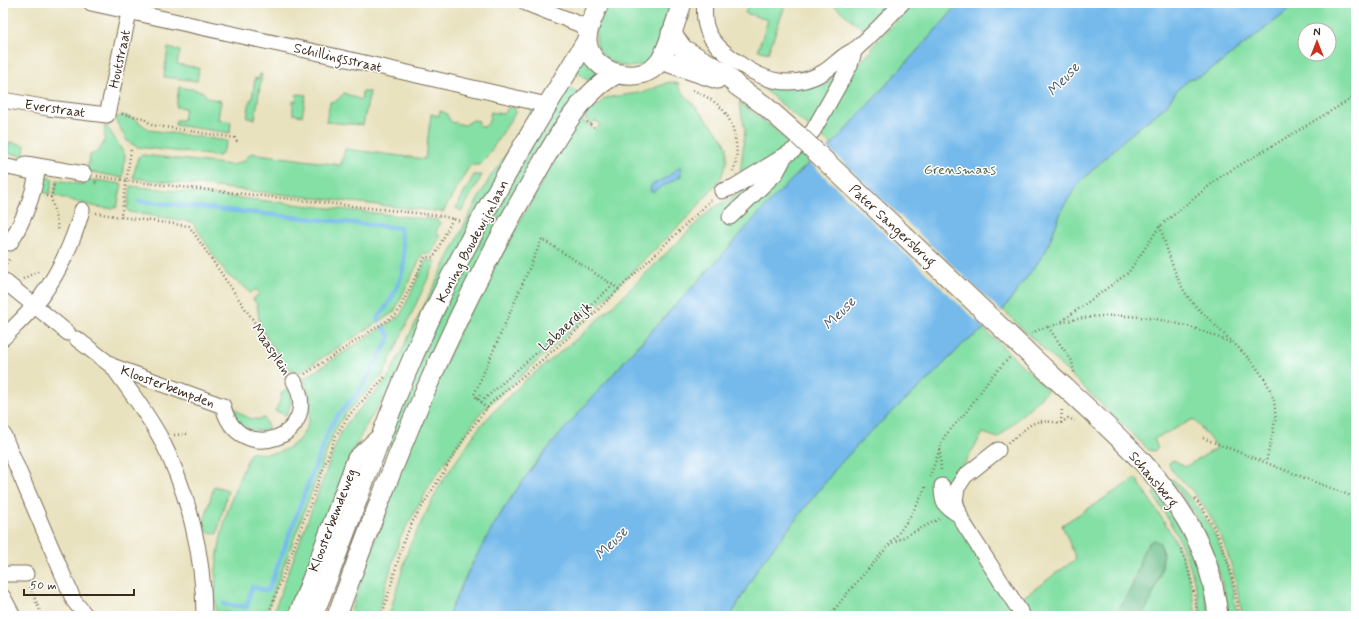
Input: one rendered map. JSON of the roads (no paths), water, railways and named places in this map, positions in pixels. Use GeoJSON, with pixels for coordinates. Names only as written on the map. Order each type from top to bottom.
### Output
{"type":"FeatureCollection","features":[{"type":"Feature","properties":{"kind":"main road","name":"Koning Boudewijnlaan"},"geometry":{"type":"LineString","coordinates":[[312,616],[373,445],[428,323],[487,208],[547,105],[599,3]]}},
{"type":"Feature","properties":{"kind":"main road"},"geometry":{"type":"LineString","coordinates":[[585,31],[595,60],[602,67],[617,74],[629,75],[645,72],[653,69],[661,60],[682,3]]}},
{"type":"Feature","properties":{"kind":"main road","name":"Pater Sangersbrug"},"geometry":{"type":"LineString","coordinates":[[671,34],[683,49],[725,73],[737,86],[764,105],[799,136],[1045,369]]}},
{"type":"Feature","properties":{"kind":"main road","name":"Pater Sangersbrug"},"geometry":{"type":"LineString","coordinates":[[661,60],[737,86]]}},
{"type":"Feature","properties":{"kind":"main road","name":"Koning Boudewijnlaan"},"geometry":{"type":"LineString","coordinates":[[337,616],[368,528],[418,406],[445,345],[510,217],[544,159],[575,114],[594,89],[607,79],[617,74]]}},
{"type":"Feature","properties":{"kind":"main road","name":"Schansberg"},"geometry":{"type":"LineString","coordinates":[[1045,369],[1133,453],[1167,492],[1182,514],[1204,556],[1211,576],[1218,616]]}},
{"type":"Feature","properties":{"kind":"street","name":"Schillingsstraat"},"geometry":{"type":"LineString","coordinates":[[91,3],[130,7],[547,105]]}},
{"type":"Feature","properties":{"kind":"street"},"geometry":{"type":"LineString","coordinates":[[526,3],[585,31]]}},
{"type":"Feature","properties":{"kind":"street"},"geometry":{"type":"LineString","coordinates":[[705,3],[704,19],[706,29],[717,46],[734,60],[756,74],[772,81],[795,82],[812,77],[826,70],[844,55],[855,49],[902,3]]}},
{"type":"Feature","properties":{"kind":"street","name":"Houtstraat"},"geometry":{"type":"LineString","coordinates":[[107,115],[130,7]]}},
{"type":"Feature","properties":{"kind":"street"},"geometry":{"type":"LineString","coordinates":[[722,191],[734,187],[786,156],[813,131],[850,65],[855,49]]}},
{"type":"Feature","properties":{"kind":"street","name":"Everstraat"},"geometry":{"type":"LineString","coordinates":[[3,100],[48,108],[107,115]]}},
{"type":"Feature","properties":{"kind":"street"},"geometry":{"type":"LineString","coordinates":[[730,217],[776,173],[786,156]]}},
{"type":"Feature","properties":{"kind":"street"},"geometry":{"type":"LineString","coordinates":[[3,160],[90,175]]}},
{"type":"Feature","properties":{"kind":"street"},"geometry":{"type":"LineString","coordinates":[[3,166],[37,173],[28,206],[19,228],[10,243],[3,238]]}},
{"type":"Feature","properties":{"kind":"street"},"geometry":{"type":"LineString","coordinates":[[3,338],[34,306],[64,255],[82,210]]}},
{"type":"Feature","properties":{"kind":"street","name":"Kloosterbempden"},"geometry":{"type":"LineString","coordinates":[[9,279],[34,306],[112,366],[224,406],[227,420],[234,429],[249,438],[260,440],[281,436],[295,424],[299,415],[301,402],[300,392],[294,380]]}},
{"type":"Feature","properties":{"kind":"street"},"geometry":{"type":"LineString","coordinates":[[112,366],[154,427],[176,475],[191,518],[198,550],[203,582],[204,616]]}},
{"type":"Feature","properties":{"kind":"street"},"geometry":{"type":"LineString","coordinates":[[3,434],[74,601],[86,616]]}},
{"type":"Feature","properties":{"kind":"street"},"geometry":{"type":"LineString","coordinates":[[373,445],[387,455],[393,470]]}},
{"type":"Feature","properties":{"kind":"street","name":"Kloosterbemdeweg"},"geometry":{"type":"LineString","coordinates":[[296,616],[355,458],[373,445]]}},
{"type":"Feature","properties":{"kind":"street"},"geometry":{"type":"LineString","coordinates":[[998,450],[971,471],[961,482],[955,501],[959,514],[1023,616]]}},
{"type":"Feature","properties":{"kind":"street"},"geometry":{"type":"LineString","coordinates":[[942,486],[942,500],[946,507],[959,514]]}},
{"type":"Feature","properties":{"kind":"street"},"geometry":{"type":"LineString","coordinates":[[3,574],[26,574]]}},
{"type":"Feature","properties":{"kind":"street"},"geometry":{"type":"LineString","coordinates":[[3,597],[13,616]]}},
{"type":"Feature","properties":{"kind":"water","name":"Grensmaas"},"geometry":{"type":"Polygon","coordinates":[[[960,3],[1298,3],[1218,65],[1202,75],[1190,79],[1177,90],[1166,106],[1126,138],[1081,181],[1063,207],[1046,251],[1003,310],[984,329],[963,344],[934,374],[869,433],[838,466],[759,566],[731,616],[448,616],[467,574],[497,520],[515,492],[548,448],[623,362],[766,206],[814,159],[832,145],[960,3]]]}},
{"type":"Feature","properties":{"kind":"water"},"geometry":{"type":"Polygon","coordinates":[[[680,166],[681,176],[653,192],[650,191],[651,185],[667,177],[680,166]]]}},
{"type":"Feature","properties":{"kind":"waterway"},"geometry":{"type":"LineString","coordinates":[[139,201],[400,228],[404,254],[403,270],[395,292],[377,319],[379,321]]}},
{"type":"Feature","properties":{"kind":"waterway"},"geometry":{"type":"LineString","coordinates":[[224,604],[247,607],[252,587],[268,591],[328,432],[337,416],[359,392],[390,337],[383,327]]}},
{"type":"Feature","properties":{"kind":"water label","name":"Meuse"},"geometry":{"type":"Point","coordinates":[1063,79]}},
{"type":"Feature","properties":{"kind":"water label","name":"Meuse"},"geometry":{"type":"Point","coordinates":[839,313]}},
{"type":"Feature","properties":{"kind":"water label","name":"Meuse"},"geometry":{"type":"Point","coordinates":[611,543]}}]}
